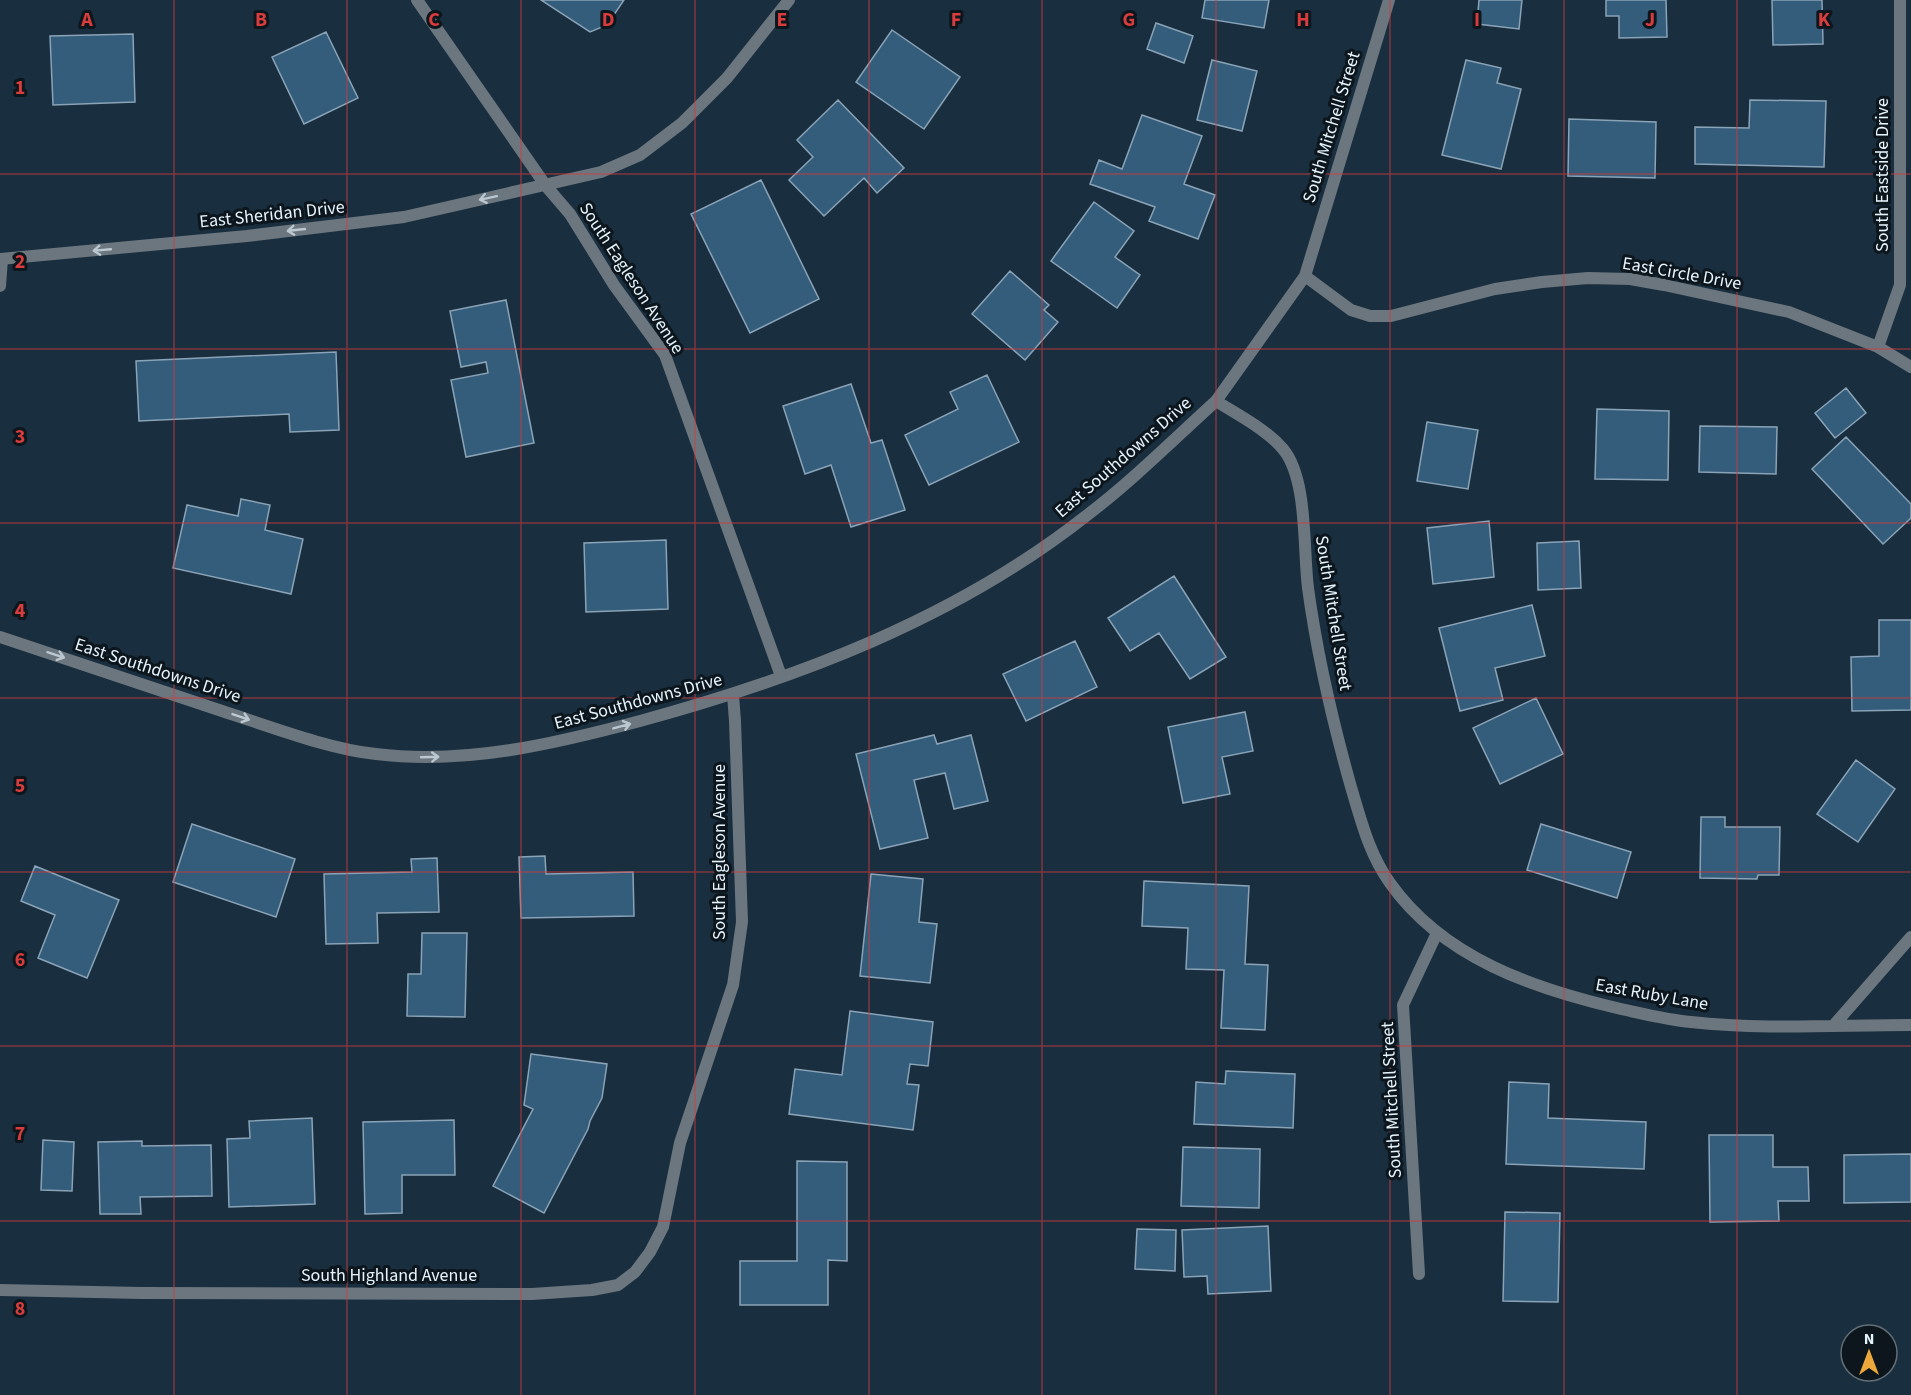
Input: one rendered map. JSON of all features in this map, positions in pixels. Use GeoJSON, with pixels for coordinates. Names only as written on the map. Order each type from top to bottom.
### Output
{"type":"FeatureCollection","features":[{"type":"Feature","properties":{"kind":"street","name":"South Eagleson Avenue"},"geometry":{"type":"LineString","coordinates":[[417,0],[546,186],[570,214],[614,285],[665,355],[781,676]]}},
{"type":"Feature","properties":{"kind":"street","name":"East Sheridan Drive"},"geometry":{"type":"LineString","coordinates":[[1,259],[247,236],[404,217],[601,172],[639,155],[682,123],[727,78],[789,0]]}},
{"type":"Feature","properties":{"kind":"street","name":"South Mitchell Street"},"geometry":{"type":"LineString","coordinates":[[1389,0],[1305,276],[1216,401],[1265,433],[1284,450],[1299,480],[1308,589],[1334,726],[1361,821],[1370,849],[1389,882],[1411,909],[1437,933],[1403,1005],[1419,1274]]}},
{"type":"Feature","properties":{"kind":"street","name":"South Eastside Drive"},"geometry":{"type":"LineString","coordinates":[[1878,347],[1900,285],[1900,0]]}},
{"type":"Feature","properties":{"kind":"street"},"geometry":{"type":"LineString","coordinates":[[0,286],[1,259]]}},
{"type":"Feature","properties":{"kind":"street","name":"East Circle Drive"},"geometry":{"type":"LineString","coordinates":[[1305,276],[1351,310],[1370,316],[1391,316],[1495,289],[1542,282],[1588,278],[1630,279],[1789,312],[1878,347],[1911,367]]}},
{"type":"Feature","properties":{"kind":"street","name":"East Southdowns Drive"},"geometry":{"type":"LineString","coordinates":[[0,637],[250,720],[374,754],[416,757],[459,756],[518,749],[600,732],[732,694],[840,656],[891,634],[988,582],[1084,518],[1120,489],[1216,401]]}},
{"type":"Feature","properties":{"kind":"street","name":"South Eagleson Avenue"},"geometry":{"type":"LineString","coordinates":[[680,1143],[732,985],[742,922],[732,694]]}},
{"type":"Feature","properties":{"kind":"street","name":"East Ruby Lane"},"geometry":{"type":"LineString","coordinates":[[1437,933],[1467,954],[1500,971],[1547,988],[1598,1004],[1691,1022],[1762,1025],[1911,1024]]}},
{"type":"Feature","properties":{"kind":"street"},"geometry":{"type":"LineString","coordinates":[[1834,1024],[1911,937]]}},
{"type":"Feature","properties":{"kind":"street","name":"South Highland Avenue"},"geometry":{"type":"LineString","coordinates":[[0,1290],[141,1293],[532,1294],[592,1290],[618,1285],[635,1272],[650,1252],[663,1227],[680,1143]]}},
{"type":"Feature","properties":{"kind":"building"},"geometry":{"type":"Polygon","coordinates":[[[541,0],[624,0],[607,25],[590,32],[541,0]]]}},
{"type":"Feature","properties":{"kind":"building"},"geometry":{"type":"Polygon","coordinates":[[[1205,0],[1269,0],[1264,28],[1202,18],[1205,0]]]}},
{"type":"Feature","properties":{"kind":"building"},"geometry":{"type":"Polygon","coordinates":[[[1479,0],[1522,0],[1519,29],[1477,24],[1479,0]]]}},
{"type":"Feature","properties":{"kind":"building"},"geometry":{"type":"Polygon","coordinates":[[[1606,0],[1666,0],[1667,37],[1619,38],[1619,16],[1606,16],[1606,0]]]}},
{"type":"Feature","properties":{"kind":"building"},"geometry":{"type":"Polygon","coordinates":[[[1772,0],[1822,0],[1823,44],[1773,45],[1772,0]]]}},
{"type":"Feature","properties":{"kind":"building"},"geometry":{"type":"Polygon","coordinates":[[[1156,23],[1193,36],[1184,63],[1147,49],[1156,23]]]}},
{"type":"Feature","properties":{"kind":"building"},"geometry":{"type":"Polygon","coordinates":[[[892,30],[960,77],[924,129],[856,82],[892,30]]]}},
{"type":"Feature","properties":{"kind":"building"},"geometry":{"type":"Polygon","coordinates":[[[326,32],[358,98],[304,124],[272,57],[326,32]]]}},
{"type":"Feature","properties":{"kind":"building"},"geometry":{"type":"Polygon","coordinates":[[[133,34],[135,102],[53,105],[50,36],[133,34]]]}},
{"type":"Feature","properties":{"kind":"building"},"geometry":{"type":"Polygon","coordinates":[[[1212,60],[1257,71],[1242,131],[1197,120],[1212,60]]]}},
{"type":"Feature","properties":{"kind":"building"},"geometry":{"type":"Polygon","coordinates":[[[1466,60],[1501,68],[1497,83],[1521,89],[1501,169],[1442,155],[1466,60]]]}},
{"type":"Feature","properties":{"kind":"building"},"geometry":{"type":"Polygon","coordinates":[[[838,100],[904,168],[877,193],[864,178],[824,216],[789,180],[813,157],[797,140],[838,100]]]}},
{"type":"Feature","properties":{"kind":"building"},"geometry":{"type":"Polygon","coordinates":[[[1750,100],[1826,101],[1824,167],[1695,164],[1695,127],[1749,128],[1750,100]]]}},
{"type":"Feature","properties":{"kind":"building"},"geometry":{"type":"Polygon","coordinates":[[[1142,115],[1202,136],[1184,184],[1215,195],[1198,239],[1149,221],[1155,207],[1090,184],[1099,160],[1122,169],[1142,115]]]}},
{"type":"Feature","properties":{"kind":"building"},"geometry":{"type":"Polygon","coordinates":[[[1569,119],[1656,122],[1655,178],[1568,176],[1569,119]]]}},
{"type":"Feature","properties":{"kind":"building"},"geometry":{"type":"Polygon","coordinates":[[[761,180],[819,299],[750,333],[691,214],[761,180]]]}},
{"type":"Feature","properties":{"kind":"building"},"geometry":{"type":"Polygon","coordinates":[[[1094,202],[1134,231],[1115,257],[1140,275],[1117,308],[1051,261],[1094,202]]]}},
{"type":"Feature","properties":{"kind":"building"},"geometry":{"type":"Polygon","coordinates":[[[1010,271],[1049,305],[1044,310],[1058,322],[1025,360],[972,314],[1010,271]]]}},
{"type":"Feature","properties":{"kind":"building"},"geometry":{"type":"Polygon","coordinates":[[[506,300],[534,443],[466,457],[451,380],[488,373],[486,362],[461,367],[450,311],[506,300]]]}},
{"type":"Feature","properties":{"kind":"building"},"geometry":{"type":"Polygon","coordinates":[[[336,352],[339,430],[290,432],[289,414],[139,421],[136,361],[336,352]]]}},
{"type":"Feature","properties":{"kind":"building"},"geometry":{"type":"Polygon","coordinates":[[[987,375],[1019,442],[929,485],[905,435],[958,409],[950,392],[987,375]]]}},
{"type":"Feature","properties":{"kind":"building"},"geometry":{"type":"Polygon","coordinates":[[[851,384],[871,443],[882,440],[905,510],[851,527],[831,465],[805,474],[783,406],[851,384]]]}},
{"type":"Feature","properties":{"kind":"building"},"geometry":{"type":"Polygon","coordinates":[[[1846,388],[1866,413],[1835,438],[1815,413],[1846,388]]]}},
{"type":"Feature","properties":{"kind":"building"},"geometry":{"type":"Polygon","coordinates":[[[1597,409],[1669,411],[1668,480],[1595,479],[1597,409]]]}},
{"type":"Feature","properties":{"kind":"building"},"geometry":{"type":"Polygon","coordinates":[[[1427,422],[1478,430],[1468,489],[1417,481],[1427,422]]]}},
{"type":"Feature","properties":{"kind":"building"},"geometry":{"type":"Polygon","coordinates":[[[1700,426],[1777,427],[1776,474],[1699,472],[1700,426]]]}},
{"type":"Feature","properties":{"kind":"building"},"geometry":{"type":"Polygon","coordinates":[[[1846,437],[1911,504],[1911,518],[1883,544],[1812,469],[1846,437]]]}},
{"type":"Feature","properties":{"kind":"building"},"geometry":{"type":"Polygon","coordinates":[[[241,499],[270,505],[265,530],[303,539],[291,594],[173,568],[187,505],[238,516],[241,499]]]}},
{"type":"Feature","properties":{"kind":"building"},"geometry":{"type":"Polygon","coordinates":[[[1489,521],[1494,577],[1433,584],[1427,528],[1489,521]]]}},
{"type":"Feature","properties":{"kind":"building"},"geometry":{"type":"Polygon","coordinates":[[[666,540],[668,609],[586,612],[584,543],[666,540]]]}},
{"type":"Feature","properties":{"kind":"building"},"geometry":{"type":"Polygon","coordinates":[[[1579,541],[1581,588],[1538,590],[1537,543],[1579,541]]]}},
{"type":"Feature","properties":{"kind":"building"},"geometry":{"type":"Polygon","coordinates":[[[1174,576],[1226,657],[1190,679],[1159,633],[1130,651],[1108,618],[1174,576]]]}},
{"type":"Feature","properties":{"kind":"building"},"geometry":{"type":"Polygon","coordinates":[[[1532,605],[1545,656],[1495,668],[1503,700],[1460,711],[1439,628],[1532,605]]]}},
{"type":"Feature","properties":{"kind":"building"},"geometry":{"type":"Polygon","coordinates":[[[1879,620],[1911,620],[1911,710],[1852,711],[1851,657],[1879,656],[1879,620]]]}},
{"type":"Feature","properties":{"kind":"building"},"geometry":{"type":"Polygon","coordinates":[[[1075,641],[1097,687],[1026,721],[1003,674],[1075,641]]]}},
{"type":"Feature","properties":{"kind":"building"},"geometry":{"type":"Polygon","coordinates":[[[1536,698],[1563,754],[1500,784],[1473,728],[1536,698]]]}},
{"type":"Feature","properties":{"kind":"building"},"geometry":{"type":"Polygon","coordinates":[[[1245,712],[1253,751],[1222,757],[1230,794],[1183,803],[1168,727],[1245,712]]]}},
{"type":"Feature","properties":{"kind":"building"},"geometry":{"type":"Polygon","coordinates":[[[934,735],[937,744],[971,735],[988,801],[954,809],[945,773],[914,780],[928,838],[880,849],[856,754],[934,735]]]}},
{"type":"Feature","properties":{"kind":"building"},"geometry":{"type":"Polygon","coordinates":[[[1856,760],[1895,789],[1858,842],[1817,814],[1856,760]]]}},
{"type":"Feature","properties":{"kind":"building"},"geometry":{"type":"Polygon","coordinates":[[[1701,817],[1725,817],[1725,827],[1780,827],[1779,875],[1758,875],[1757,879],[1700,878],[1701,817]]]}},
{"type":"Feature","properties":{"kind":"building"},"geometry":{"type":"Polygon","coordinates":[[[192,824],[295,859],[276,917],[173,882],[192,824]]]}},
{"type":"Feature","properties":{"kind":"building"},"geometry":{"type":"Polygon","coordinates":[[[1541,824],[1631,852],[1617,898],[1527,870],[1541,824]]]}},
{"type":"Feature","properties":{"kind":"building"},"geometry":{"type":"Polygon","coordinates":[[[545,856],[546,874],[633,872],[634,916],[521,918],[519,857],[545,856]]]}},
{"type":"Feature","properties":{"kind":"building"},"geometry":{"type":"Polygon","coordinates":[[[437,858],[439,912],[377,913],[378,943],[326,944],[324,874],[412,872],[411,859],[437,858]]]}},
{"type":"Feature","properties":{"kind":"building"},"geometry":{"type":"Polygon","coordinates":[[[35,866],[119,900],[87,978],[38,958],[55,915],[21,901],[35,866]]]}},
{"type":"Feature","properties":{"kind":"building"},"geometry":{"type":"Polygon","coordinates":[[[871,874],[923,879],[919,922],[937,924],[930,983],[860,976],[871,874]]]}},
{"type":"Feature","properties":{"kind":"building"},"geometry":{"type":"Polygon","coordinates":[[[1144,881],[1249,886],[1245,964],[1268,965],[1265,1030],[1221,1028],[1224,970],[1186,969],[1188,928],[1142,926],[1144,881]]]}},
{"type":"Feature","properties":{"kind":"building"},"geometry":{"type":"Polygon","coordinates":[[[422,933],[467,933],[465,1017],[407,1016],[408,974],[421,974],[422,933]]]}},
{"type":"Feature","properties":{"kind":"building"},"geometry":{"type":"Polygon","coordinates":[[[850,1011],[933,1022],[928,1066],[910,1064],[907,1084],[919,1085],[913,1130],[789,1114],[795,1069],[842,1075],[850,1011]]]}},
{"type":"Feature","properties":{"kind":"building"},"geometry":{"type":"Polygon","coordinates":[[[531,1054],[607,1064],[602,1098],[544,1213],[493,1186],[533,1109],[524,1105],[531,1054]]]}},
{"type":"Feature","properties":{"kind":"building"},"geometry":{"type":"Polygon","coordinates":[[[1226,1071],[1295,1074],[1293,1128],[1194,1124],[1196,1082],[1225,1084],[1226,1071]]]}},
{"type":"Feature","properties":{"kind":"building"},"geometry":{"type":"Polygon","coordinates":[[[1509,1082],[1549,1084],[1548,1118],[1646,1122],[1644,1169],[1506,1164],[1509,1082]]]}},
{"type":"Feature","properties":{"kind":"building"},"geometry":{"type":"Polygon","coordinates":[[[312,1118],[315,1204],[229,1207],[227,1139],[250,1138],[249,1121],[312,1118]]]}},
{"type":"Feature","properties":{"kind":"building"},"geometry":{"type":"Polygon","coordinates":[[[454,1120],[455,1175],[402,1175],[402,1213],[365,1214],[363,1122],[454,1120]]]}},
{"type":"Feature","properties":{"kind":"building"},"geometry":{"type":"Polygon","coordinates":[[[1709,1135],[1773,1135],[1773,1167],[1808,1167],[1809,1201],[1778,1201],[1779,1221],[1710,1222],[1709,1135]]]}},
{"type":"Feature","properties":{"kind":"building"},"geometry":{"type":"Polygon","coordinates":[[[43,1140],[74,1142],[72,1191],[41,1190],[43,1140]]]}},
{"type":"Feature","properties":{"kind":"building"},"geometry":{"type":"Polygon","coordinates":[[[142,1141],[142,1146],[211,1145],[212,1196],[140,1197],[141,1214],[100,1214],[98,1142],[142,1141]]]}},
{"type":"Feature","properties":{"kind":"building"},"geometry":{"type":"Polygon","coordinates":[[[1183,1147],[1260,1149],[1259,1208],[1181,1206],[1183,1147]]]}},
{"type":"Feature","properties":{"kind":"building"},"geometry":{"type":"Polygon","coordinates":[[[1911,1154],[1911,1202],[1844,1203],[1844,1155],[1911,1154]]]}},
{"type":"Feature","properties":{"kind":"building"},"geometry":{"type":"Polygon","coordinates":[[[797,1161],[847,1162],[847,1261],[828,1260],[828,1305],[740,1305],[740,1261],[797,1261],[797,1161]]]}},
{"type":"Feature","properties":{"kind":"building"},"geometry":{"type":"Polygon","coordinates":[[[1505,1212],[1560,1213],[1558,1302],[1503,1301],[1505,1212]]]}},
{"type":"Feature","properties":{"kind":"building"},"geometry":{"type":"Polygon","coordinates":[[[1268,1226],[1271,1291],[1208,1294],[1207,1276],[1184,1277],[1182,1230],[1268,1226]]]}},
{"type":"Feature","properties":{"kind":"building"},"geometry":{"type":"Polygon","coordinates":[[[1137,1229],[1176,1230],[1175,1271],[1135,1269],[1137,1229]]]}}]}
